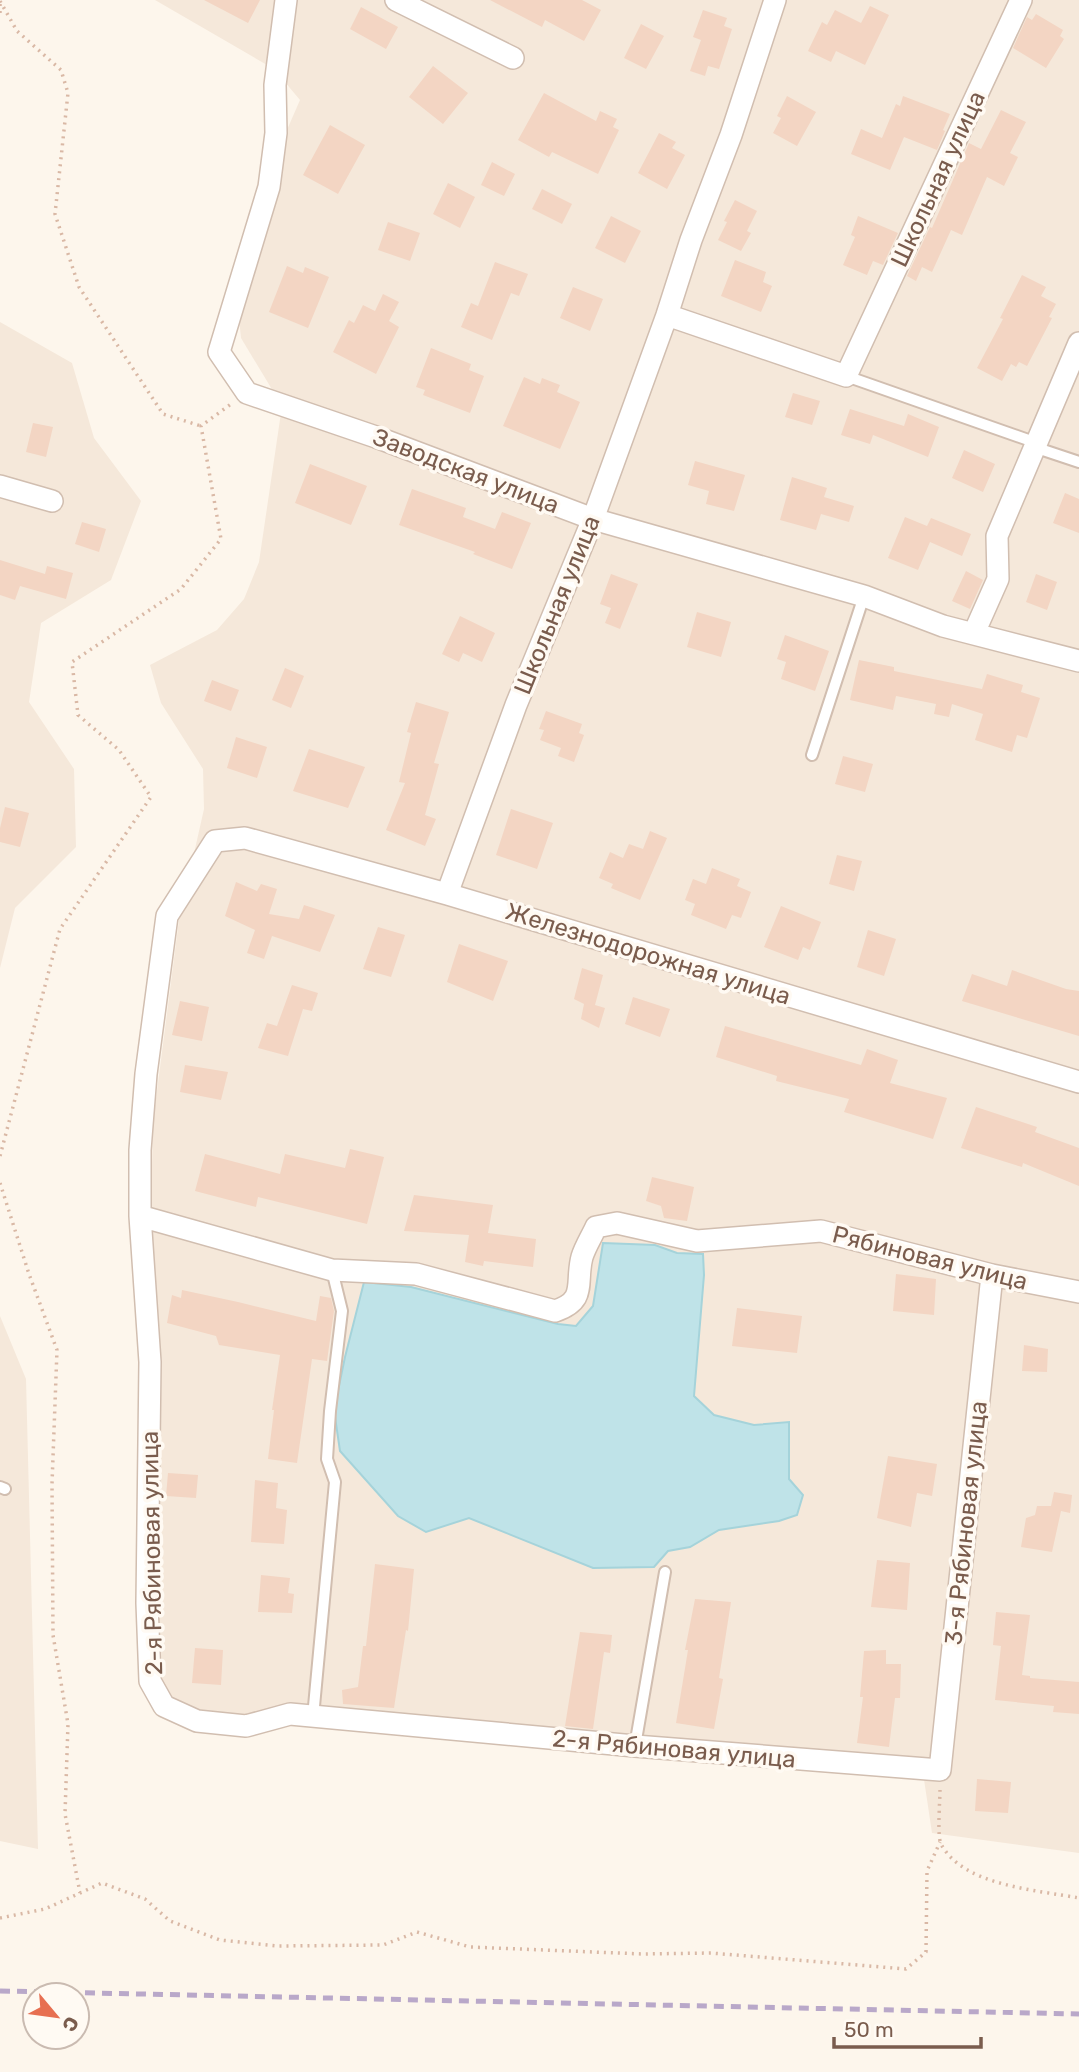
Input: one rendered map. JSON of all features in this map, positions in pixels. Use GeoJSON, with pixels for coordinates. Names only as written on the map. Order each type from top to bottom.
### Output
{"type":"FeatureCollection","features":[{"type":"Feature","properties":{"kind":"street"},"geometry":{"type":"LineString","coordinates":[[247,393],[219,352],[269,187],[276,133],[275,85],[286,0]]}},
{"type":"Feature","properties":{"kind":"street"},"geometry":{"type":"LineString","coordinates":[[396,0],[513,58]]}},
{"type":"Feature","properties":{"kind":"street","name":"Школьная улица"},"geometry":{"type":"LineString","coordinates":[[447,894],[516,705],[593,520],[667,315],[691,240],[731,135],[775,0]]}},
{"type":"Feature","properties":{"kind":"street","name":"Школьная улица"},"geometry":{"type":"LineString","coordinates":[[846,376],[1021,0]]}},
{"type":"Feature","properties":{"kind":"street"},"geometry":{"type":"LineString","coordinates":[[667,315],[846,376]]}},
{"type":"Feature","properties":{"kind":"street"},"geometry":{"type":"LineString","coordinates":[[974,633],[998,579],[997,536],[1079,343]]}},
{"type":"Feature","properties":{"kind":"street","name":"Заводская улица"},"geometry":{"type":"LineString","coordinates":[[247,393],[376,437],[593,520],[864,596],[943,626],[1079,661]]}},
{"type":"Feature","properties":{"kind":"street"},"geometry":{"type":"LineString","coordinates":[[0,486],[52,501]]}},
{"type":"Feature","properties":{"kind":"street","name":"Железнодорожная улица"},"geometry":{"type":"LineString","coordinates":[[215,841],[245,838],[447,894],[1079,1082]]}},
{"type":"Feature","properties":{"kind":"street","name":"2-я Рябиновая улица"},"geometry":{"type":"LineString","coordinates":[[215,841],[167,916],[146,1074],[140,1150],[140,1216],[150,1362],[147,1602],[150,1681],[164,1706],[197,1721],[246,1726],[290,1714],[635,1746],[940,1770]]}},
{"type":"Feature","properties":{"kind":"street","name":"Рябиновая улица"},"geometry":{"type":"LineString","coordinates":[[140,1216],[332,1270],[416,1274],[555,1311],[569,1306],[579,1292],[582,1257],[596,1227],[617,1223],[697,1241],[821,1231],[992,1275],[1079,1292]]}},
{"type":"Feature","properties":{"kind":"street","name":"3-я Рябиновая улица"},"geometry":{"type":"LineString","coordinates":[[940,1770],[992,1275]]}},
{"type":"Feature","properties":{"kind":"lane"},"geometry":{"type":"LineString","coordinates":[[846,376],[1079,462]]}},
{"type":"Feature","properties":{"kind":"lane"},"geometry":{"type":"LineString","coordinates":[[812,755],[864,596]]}},
{"type":"Feature","properties":{"kind":"lane"},"geometry":{"type":"LineString","coordinates":[[313,1717],[335,1482],[327,1459],[342,1311],[332,1270]]}},
{"type":"Feature","properties":{"kind":"lane"},"geometry":{"type":"LineString","coordinates":[[635,1746],[665,1572]]}},
{"type":"Feature","properties":{"kind":"path"},"geometry":{"type":"LineString","coordinates":[[0,2],[17,31],[61,70],[68,93],[55,214],[79,287],[163,414],[201,426]]}},
{"type":"Feature","properties":{"kind":"path"},"geometry":{"type":"LineString","coordinates":[[0,2],[0,13]]}},
{"type":"Feature","properties":{"kind":"path"},"geometry":{"type":"LineString","coordinates":[[201,426],[247,393]]}},
{"type":"Feature","properties":{"kind":"path"},"geometry":{"type":"LineString","coordinates":[[0,1156],[60,929],[151,797],[119,750],[78,715],[72,662],[181,589],[221,539],[201,426]]}},
{"type":"Feature","properties":{"kind":"path"},"geometry":{"type":"LineString","coordinates":[[0,1183],[57,1350],[52,1484],[53,1635],[68,1724],[65,1814],[80,1893]]}},
{"type":"Feature","properties":{"kind":"path"},"geometry":{"type":"LineString","coordinates":[[0,1918],[45,1909],[102,1884],[145,1899],[170,1922],[220,1940],[276,1946],[383,1945],[417,1932],[470,1947],[643,1954],[711,1953],[906,1969],[926,1952],[927,1871],[940,1842],[940,1770]]}},
{"type":"Feature","properties":{"kind":"path"},"geometry":{"type":"LineString","coordinates":[[940,1842],[959,1865],[984,1879],[1079,1898]]}},
{"type":"Feature","properties":{"kind":"shaded area"},"geometry":{"type":"Polygon","coordinates":[[[155,0],[1079,0],[1079,1853],[932,1833],[922,1766],[170,1718],[151,1642],[144,1519],[153,1122],[179,920],[204,809],[203,769],[161,703],[150,665],[217,630],[244,599],[259,562],[282,406],[241,338],[237,299],[249,217],[300,100],[274,69],[155,0]]]}},
{"type":"Feature","properties":{"kind":"shaded area"},"geometry":{"type":"Polygon","coordinates":[[[0,322],[72,363],[94,438],[141,501],[111,580],[41,623],[29,702],[74,769],[76,847],[15,908],[0,968],[0,322]]]}},
{"type":"Feature","properties":{"kind":"shaded area"},"geometry":{"type":"Polygon","coordinates":[[[0,1316],[26,1379],[38,1849],[0,1841],[0,1316]]]}},
{"type":"Feature","properties":{"kind":"water"},"geometry":{"type":"Polygon","coordinates":[[[603,1243],[655,1245],[677,1253],[703,1254],[704,1275],[694,1396],[714,1415],[754,1425],[789,1422],[789,1479],[803,1495],[797,1515],[779,1521],[719,1530],[690,1547],[668,1551],[654,1567],[593,1568],[469,1518],[426,1532],[398,1516],[340,1451],[334,1410],[364,1282],[411,1287],[558,1324],[576,1326],[593,1306],[603,1243]]]}},
{"type":"Feature","properties":{"kind":"building"},"geometry":{"type":"Polygon","coordinates":[[[204,0],[260,0],[248,23],[204,0]]]}},
{"type":"Feature","properties":{"kind":"building"},"geometry":{"type":"Polygon","coordinates":[[[490,0],[582,0],[601,10],[584,41],[545,20],[542,27],[490,0]]]}},
{"type":"Feature","properties":{"kind":"building"},"geometry":{"type":"Polygon","coordinates":[[[870,6],[889,15],[865,65],[836,51],[831,62],[808,51],[822,22],[827,25],[835,10],[861,23],[870,6]]]}},
{"type":"Feature","properties":{"kind":"building"},"geometry":{"type":"Polygon","coordinates":[[[361,7],[398,27],[386,49],[350,29],[361,7]]]}},
{"type":"Feature","properties":{"kind":"building"},"geometry":{"type":"Polygon","coordinates":[[[703,10],[727,18],[724,26],[732,29],[719,69],[708,66],[705,76],[690,71],[701,40],[693,37],[703,10]]]}},
{"type":"Feature","properties":{"kind":"building"},"geometry":{"type":"Polygon","coordinates":[[[1036,14],[1063,30],[1060,36],[1064,39],[1046,68],[1013,48],[1027,17],[1032,20],[1036,14]]]}},
{"type":"Feature","properties":{"kind":"building"},"geometry":{"type":"Polygon","coordinates":[[[641,24],[664,36],[646,69],[624,58],[641,24]]]}},
{"type":"Feature","properties":{"kind":"building"},"geometry":{"type":"Polygon","coordinates":[[[433,66],[468,93],[443,124],[409,97],[433,66]]]}},
{"type":"Feature","properties":{"kind":"building"},"geometry":{"type":"Polygon","coordinates":[[[544,93],[596,121],[600,111],[617,119],[613,127],[619,130],[598,174],[552,152],[549,157],[518,140],[544,93]]]}},
{"type":"Feature","properties":{"kind":"building"},"geometry":{"type":"Polygon","coordinates":[[[787,96],[816,112],[797,146],[773,133],[781,118],[777,116],[787,96]]]}},
{"type":"Feature","properties":{"kind":"building"},"geometry":{"type":"Polygon","coordinates":[[[903,96],[950,114],[937,150],[904,137],[890,170],[851,154],[861,129],[882,138],[896,104],[900,106],[903,96]]]}},
{"type":"Feature","properties":{"kind":"building"},"geometry":{"type":"Polygon","coordinates":[[[1001,110],[1026,122],[1010,153],[1018,157],[1004,186],[987,177],[962,235],[951,230],[932,272],[922,267],[916,281],[907,276],[930,227],[932,228],[969,143],[981,149],[1001,110]]]}},
{"type":"Feature","properties":{"kind":"building"},"geometry":{"type":"Polygon","coordinates":[[[330,125],[365,145],[338,194],[303,175],[330,125]]]}},
{"type":"Feature","properties":{"kind":"building"},"geometry":{"type":"Polygon","coordinates":[[[659,133],[676,142],[672,148],[685,155],[667,189],[638,173],[659,133]]]}},
{"type":"Feature","properties":{"kind":"building"},"geometry":{"type":"Polygon","coordinates":[[[492,162],[515,174],[504,196],[481,185],[492,162]]]}},
{"type":"Feature","properties":{"kind":"building"},"geometry":{"type":"Polygon","coordinates":[[[448,183],[475,197],[460,228],[433,214],[448,183]]]}},
{"type":"Feature","properties":{"kind":"building"},"geometry":{"type":"Polygon","coordinates":[[[542,189],[572,204],[562,224],[532,209],[542,189]]]}},
{"type":"Feature","properties":{"kind":"building"},"geometry":{"type":"Polygon","coordinates":[[[735,200],[757,211],[747,231],[751,233],[741,251],[718,240],[735,200]]]}},
{"type":"Feature","properties":{"kind":"building"},"geometry":{"type":"Polygon","coordinates":[[[611,216],[641,231],[625,263],[595,248],[611,216]]]}},
{"type":"Feature","properties":{"kind":"building"},"geometry":{"type":"Polygon","coordinates":[[[858,216],[898,233],[883,265],[873,261],[867,275],[843,265],[855,237],[851,235],[858,216]]]}},
{"type":"Feature","properties":{"kind":"building"},"geometry":{"type":"Polygon","coordinates":[[[388,222],[420,233],[410,261],[378,250],[388,222]]]}},
{"type":"Feature","properties":{"kind":"building"},"geometry":{"type":"Polygon","coordinates":[[[735,260],[766,272],[763,282],[772,286],[761,312],[721,296],[735,260]]]}},
{"type":"Feature","properties":{"kind":"building"},"geometry":{"type":"Polygon","coordinates":[[[495,262],[528,274],[519,296],[511,293],[492,340],[461,327],[471,303],[478,306],[495,262]]]}},
{"type":"Feature","properties":{"kind":"building"},"geometry":{"type":"Polygon","coordinates":[[[287,266],[303,273],[305,267],[329,277],[308,328],[269,312],[287,266]]]}},
{"type":"Feature","properties":{"kind":"building"},"geometry":{"type":"Polygon","coordinates":[[[1022,275],[1046,287],[1041,296],[1056,304],[1049,317],[1052,318],[1027,366],[1019,362],[1016,367],[1011,364],[1002,381],[977,368],[1022,275]]]}},
{"type":"Feature","properties":{"kind":"building"},"geometry":{"type":"Polygon","coordinates":[[[573,287],[603,299],[590,331],[560,318],[573,287]]]}},
{"type":"Feature","properties":{"kind":"building"},"geometry":{"type":"Polygon","coordinates":[[[383,294],[399,302],[389,321],[399,327],[376,374],[333,352],[349,320],[354,323],[363,305],[375,311],[383,294]]]}},
{"type":"Feature","properties":{"kind":"building"},"geometry":{"type":"Polygon","coordinates":[[[431,348],[471,364],[469,370],[484,376],[470,413],[423,395],[425,390],[416,387],[431,348]]]}},
{"type":"Feature","properties":{"kind":"building"},"geometry":{"type":"Polygon","coordinates":[[[524,377],[540,384],[542,378],[560,385],[557,392],[580,402],[560,449],[503,426],[524,377]]]}},
{"type":"Feature","properties":{"kind":"building"},"geometry":{"type":"Polygon","coordinates":[[[793,393],[820,401],[812,425],[785,417],[793,393]]]}},
{"type":"Feature","properties":{"kind":"building"},"geometry":{"type":"Polygon","coordinates":[[[850,409],[904,426],[908,414],[939,427],[928,457],[873,435],[870,444],[841,435],[850,409]]]}},
{"type":"Feature","properties":{"kind":"building"},"geometry":{"type":"Polygon","coordinates":[[[33,423],[53,427],[46,457],[26,452],[33,423]]]}},
{"type":"Feature","properties":{"kind":"building"},"geometry":{"type":"Polygon","coordinates":[[[964,450],[995,464],[983,492],[952,478],[964,450]]]}},
{"type":"Feature","properties":{"kind":"building"},"geometry":{"type":"Polygon","coordinates":[[[695,461],[745,475],[734,511],[706,504],[709,491],[688,485],[695,461]]]}},
{"type":"Feature","properties":{"kind":"building"},"geometry":{"type":"Polygon","coordinates":[[[310,464],[367,486],[351,525],[295,503],[310,464]]]}},
{"type":"Feature","properties":{"kind":"building"},"geometry":{"type":"Polygon","coordinates":[[[792,477],[827,488],[824,497],[854,506],[849,522],[821,514],[816,530],[780,520],[792,477]]]}},
{"type":"Feature","properties":{"kind":"building"},"geometry":{"type":"Polygon","coordinates":[[[412,489],[466,508],[463,517],[495,529],[502,512],[531,523],[512,569],[473,554],[475,552],[399,525],[412,489]]]}},
{"type":"Feature","properties":{"kind":"building"},"geometry":{"type":"Polygon","coordinates":[[[1065,493],[1079,499],[1079,533],[1053,523],[1065,493]]]}},
{"type":"Feature","properties":{"kind":"building"},"geometry":{"type":"Polygon","coordinates":[[[905,517],[927,526],[931,518],[971,534],[962,556],[930,542],[918,570],[888,558],[905,517]]]}},
{"type":"Feature","properties":{"kind":"building"},"geometry":{"type":"Polygon","coordinates":[[[82,522],[106,529],[99,552],[75,544],[82,522]]]}},
{"type":"Feature","properties":{"kind":"building"},"geometry":{"type":"Polygon","coordinates":[[[0,560],[45,574],[47,566],[73,573],[66,599],[20,586],[15,600],[0,595],[0,560]]]}},
{"type":"Feature","properties":{"kind":"building"},"geometry":{"type":"Polygon","coordinates":[[[966,571],[983,580],[970,609],[952,601],[966,571]]]}},
{"type":"Feature","properties":{"kind":"building"},"geometry":{"type":"Polygon","coordinates":[[[611,574],[638,584],[620,629],[605,623],[611,608],[600,604],[611,574]]]}},
{"type":"Feature","properties":{"kind":"building"},"geometry":{"type":"Polygon","coordinates":[[[1036,574],[1057,582],[1047,610],[1026,602],[1036,574]]]}},
{"type":"Feature","properties":{"kind":"building"},"geometry":{"type":"Polygon","coordinates":[[[697,612],[731,622],[721,657],[687,647],[697,612]]]}},
{"type":"Feature","properties":{"kind":"building"},"geometry":{"type":"Polygon","coordinates":[[[460,616],[495,633],[482,662],[463,653],[459,662],[442,654],[460,616]]]}},
{"type":"Feature","properties":{"kind":"building"},"geometry":{"type":"Polygon","coordinates":[[[785,635],[829,651],[815,691],[781,679],[786,662],[777,659],[785,635]]]}},
{"type":"Feature","properties":{"kind":"building"},"geometry":{"type":"Polygon","coordinates":[[[859,660],[894,667],[894,671],[982,689],[987,674],[1023,685],[1021,692],[1040,698],[1027,738],[1017,735],[1012,752],[975,740],[983,714],[952,704],[949,717],[934,714],[936,704],[896,696],[893,710],[850,700],[859,660]]]}},
{"type":"Feature","properties":{"kind":"building"},"geometry":{"type":"Polygon","coordinates":[[[285,668],[304,676],[291,708],[272,700],[285,668]]]}},
{"type":"Feature","properties":{"kind":"building"},"geometry":{"type":"Polygon","coordinates":[[[212,680],[239,690],[231,711],[204,701],[212,680]]]}},
{"type":"Feature","properties":{"kind":"building"},"geometry":{"type":"Polygon","coordinates":[[[416,702],[449,712],[434,763],[439,764],[425,815],[436,819],[425,846],[386,830],[405,783],[399,782],[411,733],[407,732],[416,702]]]}},
{"type":"Feature","properties":{"kind":"building"},"geometry":{"type":"Polygon","coordinates":[[[546,711],[582,724],[579,733],[584,735],[574,762],[558,756],[561,748],[540,740],[544,730],[539,729],[546,711]]]}},
{"type":"Feature","properties":{"kind":"building"},"geometry":{"type":"Polygon","coordinates":[[[236,737],[267,747],[257,778],[227,768],[236,737]]]}},
{"type":"Feature","properties":{"kind":"building"},"geometry":{"type":"Polygon","coordinates":[[[309,749],[365,767],[348,808],[293,791],[309,749]]]}},
{"type":"Feature","properties":{"kind":"building"},"geometry":{"type":"Polygon","coordinates":[[[843,756],[873,764],[865,792],[835,784],[843,756]]]}},
{"type":"Feature","properties":{"kind":"building"},"geometry":{"type":"Polygon","coordinates":[[[5,807],[29,813],[20,847],[0,842],[5,807]]]}},
{"type":"Feature","properties":{"kind":"building"},"geometry":{"type":"Polygon","coordinates":[[[511,809],[553,823],[537,869],[496,855],[511,809]]]}},
{"type":"Feature","properties":{"kind":"building"},"geometry":{"type":"Polygon","coordinates":[[[650,831],[667,838],[640,900],[611,888],[613,884],[599,878],[610,852],[623,858],[629,844],[643,849],[650,831]]]}},
{"type":"Feature","properties":{"kind":"building"},"geometry":{"type":"Polygon","coordinates":[[[837,855],[862,861],[854,891],[829,884],[837,855]]]}},
{"type":"Feature","properties":{"kind":"building"},"geometry":{"type":"Polygon","coordinates":[[[712,868],[740,879],[737,886],[751,892],[741,918],[732,915],[726,929],[691,915],[695,904],[685,900],[693,879],[706,884],[712,868]]]}},
{"type":"Feature","properties":{"kind":"building"},"geometry":{"type":"Polygon","coordinates":[[[236,882],[257,891],[261,884],[277,889],[269,914],[299,919],[304,905],[335,915],[320,952],[272,936],[264,959],[247,953],[255,930],[225,916],[236,882]]]}},
{"type":"Feature","properties":{"kind":"building"},"geometry":{"type":"Polygon","coordinates":[[[781,906],[821,922],[810,950],[803,947],[798,960],[764,947],[781,906]]]}},
{"type":"Feature","properties":{"kind":"building"},"geometry":{"type":"Polygon","coordinates":[[[378,927],[405,935],[391,977],[363,969],[378,927]]]}},
{"type":"Feature","properties":{"kind":"building"},"geometry":{"type":"Polygon","coordinates":[[[868,930],[896,939],[884,976],[857,967],[868,930]]]}},
{"type":"Feature","properties":{"kind":"building"},"geometry":{"type":"Polygon","coordinates":[[[459,944],[508,961],[493,1001],[447,982],[459,944]]]}},
{"type":"Feature","properties":{"kind":"building"},"geometry":{"type":"Polygon","coordinates":[[[582,968],[603,975],[595,1005],[605,1008],[599,1028],[581,1019],[584,1004],[574,999],[582,968]]]}},
{"type":"Feature","properties":{"kind":"building"},"geometry":{"type":"Polygon","coordinates":[[[1012,970],[1079,991],[1079,1036],[962,1001],[972,974],[1007,986],[1012,970]]]}},
{"type":"Feature","properties":{"kind":"building"},"geometry":{"type":"Polygon","coordinates":[[[292,985],[318,993],[312,1011],[303,1009],[288,1056],[258,1048],[267,1023],[277,1026],[292,985]]]}},
{"type":"Feature","properties":{"kind":"building"},"geometry":{"type":"Polygon","coordinates":[[[633,997],[670,1009],[660,1037],[625,1024],[633,997]]]}},
{"type":"Feature","properties":{"kind":"building"},"geometry":{"type":"Polygon","coordinates":[[[180,1001],[209,1007],[202,1041],[172,1035],[180,1001]]]}},
{"type":"Feature","properties":{"kind":"building"},"geometry":{"type":"Polygon","coordinates":[[[725,1026],[861,1065],[867,1049],[898,1060],[890,1083],[947,1098],[933,1139],[844,1112],[849,1099],[776,1081],[777,1076],[716,1057],[725,1026]]]}},
{"type":"Feature","properties":{"kind":"building"},"geometry":{"type":"Polygon","coordinates":[[[185,1065],[228,1072],[221,1100],[180,1092],[185,1065]]]}},
{"type":"Feature","properties":{"kind":"building"},"geometry":{"type":"Polygon","coordinates":[[[976,1107],[1037,1127],[1035,1132],[1079,1148],[1079,1186],[1023,1163],[1022,1167],[961,1148],[976,1107]]]}},
{"type":"Feature","properties":{"kind":"building"},"geometry":{"type":"Polygon","coordinates":[[[350,1149],[384,1157],[367,1224],[258,1197],[256,1207],[195,1191],[205,1154],[280,1174],[285,1154],[345,1168],[350,1149]]]}},
{"type":"Feature","properties":{"kind":"building"},"geometry":{"type":"Polygon","coordinates":[[[652,1177],[694,1187],[687,1221],[664,1218],[661,1206],[646,1201],[652,1177]]]}},
{"type":"Feature","properties":{"kind":"building"},"geometry":{"type":"Polygon","coordinates":[[[414,1195],[493,1205],[488,1233],[536,1239],[533,1267],[484,1261],[483,1266],[465,1262],[469,1235],[404,1231],[414,1195]]]}},
{"type":"Feature","properties":{"kind":"building"},"geometry":{"type":"Polygon","coordinates":[[[896,1274],[936,1279],[934,1315],[893,1311],[896,1274]]]}},
{"type":"Feature","properties":{"kind":"building"},"geometry":{"type":"Polygon","coordinates":[[[182,1290],[316,1321],[320,1296],[331,1298],[334,1311],[327,1361],[312,1359],[297,1463],[268,1459],[280,1355],[219,1345],[216,1336],[167,1323],[172,1295],[181,1298],[182,1290]]]}},
{"type":"Feature","properties":{"kind":"building"},"geometry":{"type":"Polygon","coordinates":[[[737,1308],[802,1316],[797,1353],[732,1346],[737,1308]]]}},
{"type":"Feature","properties":{"kind":"building"},"geometry":{"type":"Polygon","coordinates":[[[1024,1345],[1048,1349],[1047,1372],[1022,1371],[1024,1345]]]}},
{"type":"Feature","properties":{"kind":"building"},"geometry":{"type":"Polygon","coordinates":[[[888,1456],[937,1464],[932,1496],[917,1493],[911,1527],[877,1518],[888,1456]]]}},
{"type":"Feature","properties":{"kind":"building"},"geometry":{"type":"Polygon","coordinates":[[[168,1473],[198,1475],[196,1498],[166,1496],[168,1473]]]}},
{"type":"Feature","properties":{"kind":"building"},"geometry":{"type":"Polygon","coordinates":[[[255,1480],[278,1483],[276,1508],[287,1510],[284,1544],[251,1542],[255,1480]]]}},
{"type":"Feature","properties":{"kind":"building"},"geometry":{"type":"Polygon","coordinates":[[[1054,1492],[1072,1495],[1070,1513],[1061,1511],[1052,1552],[1021,1547],[1026,1518],[1035,1515],[1037,1506],[1051,1506],[1054,1492]]]}},
{"type":"Feature","properties":{"kind":"building"},"geometry":{"type":"Polygon","coordinates":[[[877,1560],[910,1563],[907,1610],[871,1607],[877,1560]]]}},
{"type":"Feature","properties":{"kind":"building"},"geometry":{"type":"Polygon","coordinates":[[[375,1564],[414,1569],[408,1631],[406,1630],[394,1708],[343,1704],[342,1690],[358,1687],[363,1646],[366,1646],[375,1564]]]}},
{"type":"Feature","properties":{"kind":"building"},"geometry":{"type":"Polygon","coordinates":[[[261,1575],[290,1578],[288,1593],[294,1594],[292,1613],[258,1612],[261,1575]]]}},
{"type":"Feature","properties":{"kind":"building"},"geometry":{"type":"Polygon","coordinates":[[[695,1599],[731,1602],[719,1678],[723,1679],[714,1729],[676,1723],[688,1650],[685,1650],[695,1599]]]}},
{"type":"Feature","properties":{"kind":"building"},"geometry":{"type":"Polygon","coordinates":[[[996,1612],[1030,1615],[1022,1675],[1079,1682],[1079,1714],[1053,1712],[1054,1706],[995,1700],[1001,1646],[993,1645],[996,1612]]]}},
{"type":"Feature","properties":{"kind":"building"},"geometry":{"type":"Polygon","coordinates":[[[580,1632],[612,1635],[610,1653],[604,1652],[593,1729],[565,1726],[580,1632]]]}},
{"type":"Feature","properties":{"kind":"building"},"geometry":{"type":"Polygon","coordinates":[[[195,1648],[223,1650],[221,1685],[192,1683],[195,1648]]]}},
{"type":"Feature","properties":{"kind":"building"},"geometry":{"type":"Polygon","coordinates":[[[886,1650],[886,1664],[901,1664],[900,1698],[895,1698],[889,1747],[857,1743],[863,1697],[860,1697],[864,1651],[886,1650]]]}},
{"type":"Feature","properties":{"kind":"building"},"geometry":{"type":"Polygon","coordinates":[[[977,1779],[1011,1782],[1008,1813],[975,1811],[977,1779]]]}},
{"type":"Feature","properties":{"kind":"railway"},"geometry":{"type":"LineString","coordinates":[[0,1991],[1079,2014]]}}]}
